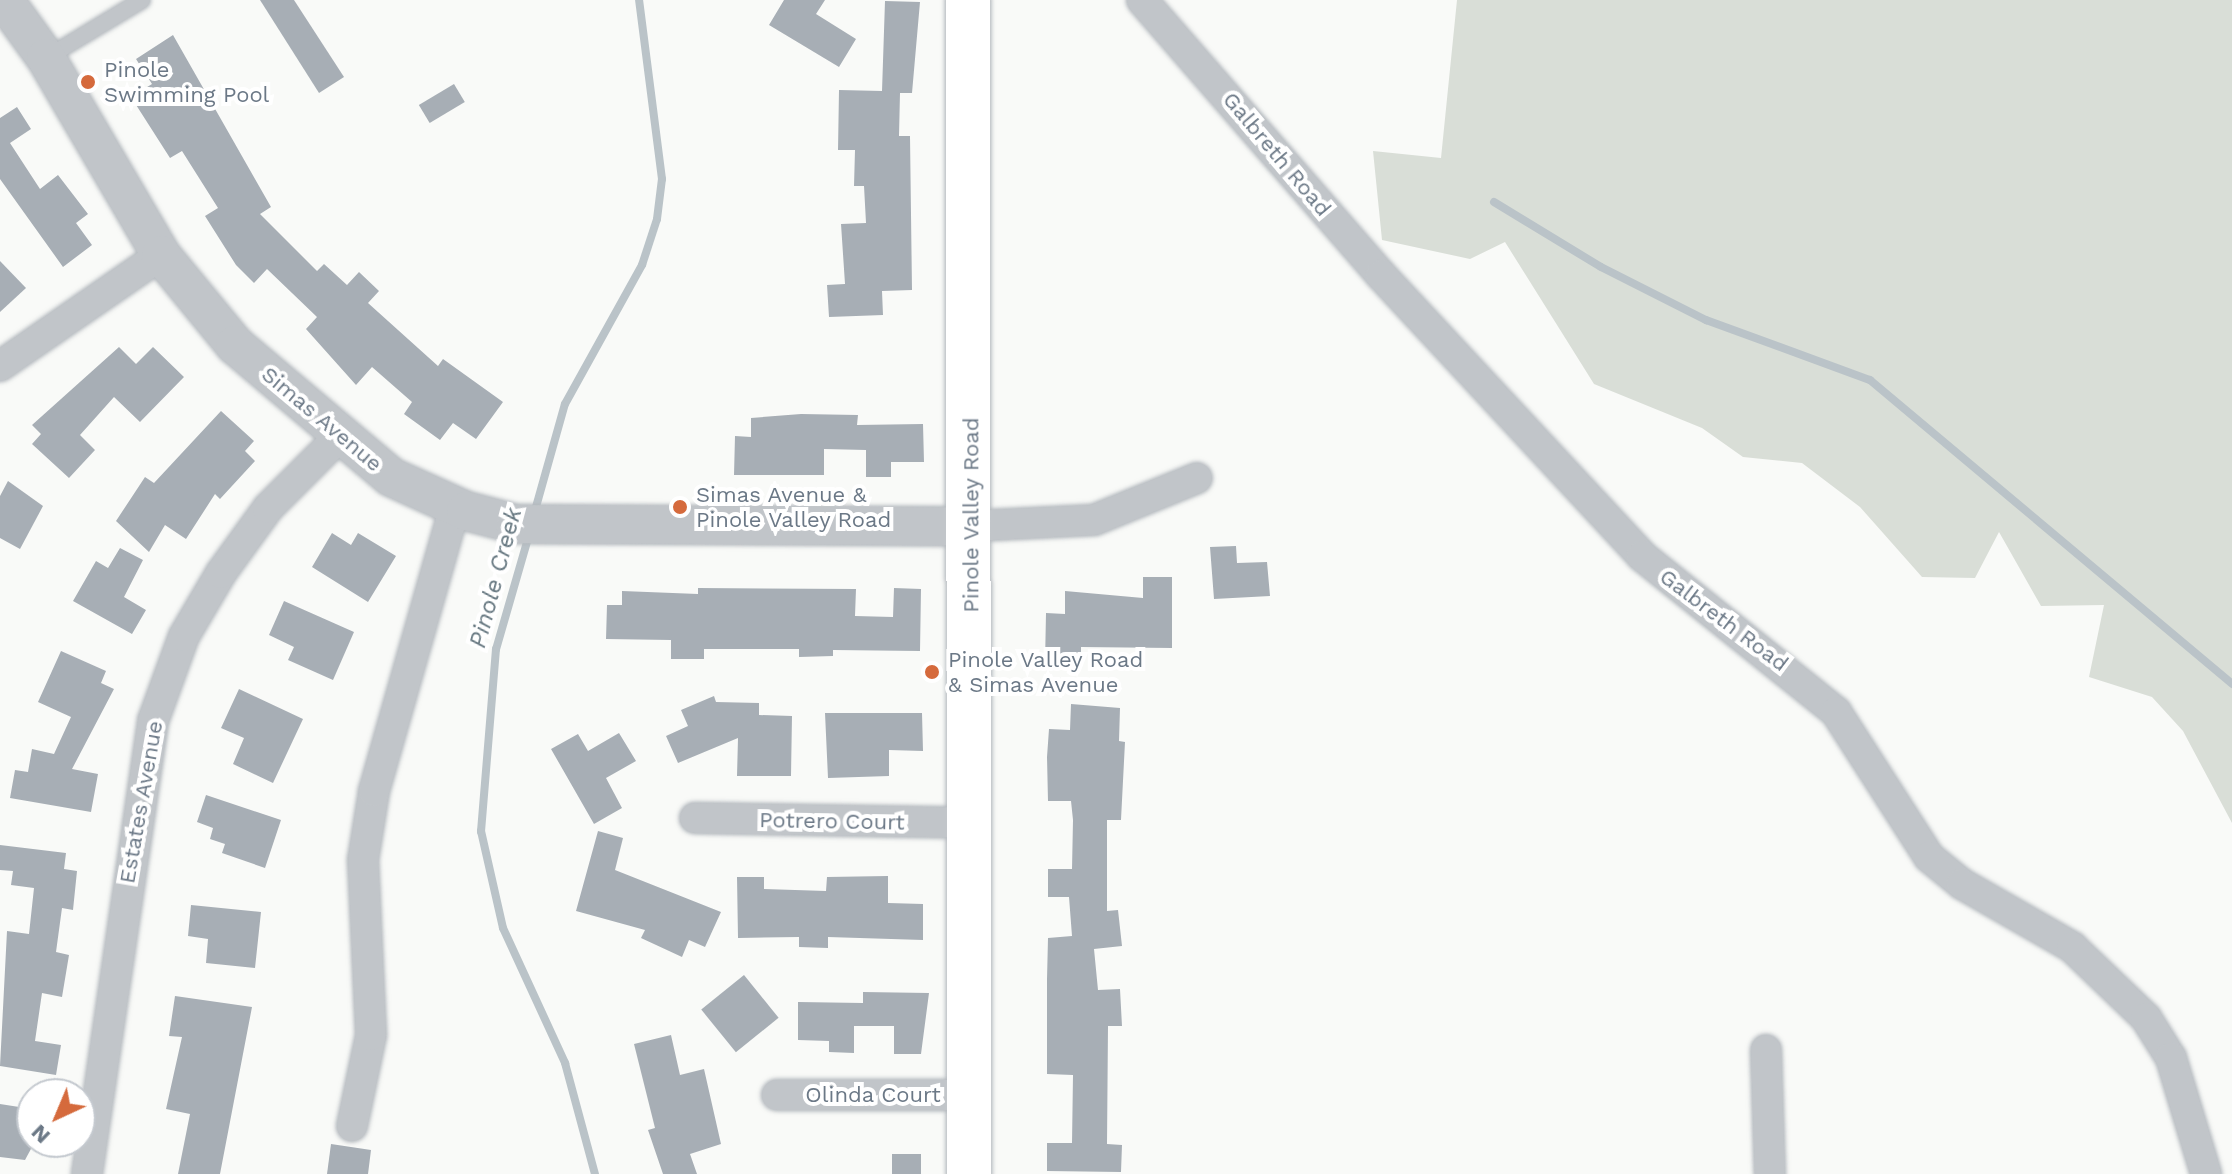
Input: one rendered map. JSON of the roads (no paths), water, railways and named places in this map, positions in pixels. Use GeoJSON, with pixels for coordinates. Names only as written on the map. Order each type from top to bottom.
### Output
{"type":"FeatureCollection","features":[{"type":"Feature","properties":{"kind":"main road","name":"Pinole Valley Road"},"geometry":{"type":"LineString","coordinates":[[968,0],[972,526],[969,1174]]}},
{"type":"Feature","properties":{"kind":"street","name":"Galbreth Road"},"geometry":{"type":"LineString","coordinates":[[1142,0],[1381,275],[1642,556],[1836,712],[1929,857],[1962,884],[2072,947],[2146,1018],[2171,1058],[2206,1174]]}},
{"type":"Feature","properties":{"kind":"street","name":"Simas Avenue"},"geometry":{"type":"LineString","coordinates":[[8,1],[46,58],[161,255],[235,345],[338,438],[391,477],[461,508],[516,524],[583,527],[972,526],[1094,520],[1197,478]]}},
{"type":"Feature","properties":{"kind":"street"},"geometry":{"type":"LineString","coordinates":[[0,366],[161,255]]}},
{"type":"Feature","properties":{"kind":"street","name":"Estates Avenue"},"geometry":{"type":"LineString","coordinates":[[87,1174],[153,721],[184,636],[221,573],[268,508],[338,438]]}},
{"type":"Feature","properties":{"kind":"street"},"geometry":{"type":"LineString","coordinates":[[352,1126],[371,1035],[363,860],[374,791],[461,508]]}},
{"type":"Feature","properties":{"kind":"street","name":"Potrero Court"},"geometry":{"type":"LineString","coordinates":[[695,818],[969,823]]}},
{"type":"Feature","properties":{"kind":"street"},"geometry":{"type":"LineString","coordinates":[[1766,1050],[1770,1174]]}},
{"type":"Feature","properties":{"kind":"street","name":"Olinda Court"},"geometry":{"type":"LineString","coordinates":[[777,1095],[970,1095]]}},
{"type":"Feature","properties":{"kind":"lane"},"geometry":{"type":"LineString","coordinates":[[46,58],[142,0]]}},
{"type":"Feature","properties":{"kind":"waterway","name":"Pinole Creek"},"geometry":{"type":"LineString","coordinates":[[534,514],[565,404],[642,265],[657,219],[662,179],[639,0]]}},
{"type":"Feature","properties":{"kind":"waterway"},"geometry":{"type":"LineString","coordinates":[[1494,202],[1601,267],[1706,320],[1870,380],[2232,684]]}},
{"type":"Feature","properties":{"kind":"waterway","name":"Pinole Creek"},"geometry":{"type":"LineString","coordinates":[[529,535],[496,649],[481,831],[503,928],[565,1063],[595,1174]]}},
{"type":"Feature","properties":{"kind":"place","name":"Pinole Swimming Pool"},"geometry":{"type":"Point","coordinates":[88,82]}},
{"type":"Feature","properties":{"kind":"place","name":"Simas Avenue & Pinole Valley Road"},"geometry":{"type":"Point","coordinates":[680,507]}},
{"type":"Feature","properties":{"kind":"place","name":"Pinole Valley Road & Simas Avenue"},"geometry":{"type":"Point","coordinates":[932,672]}}]}
